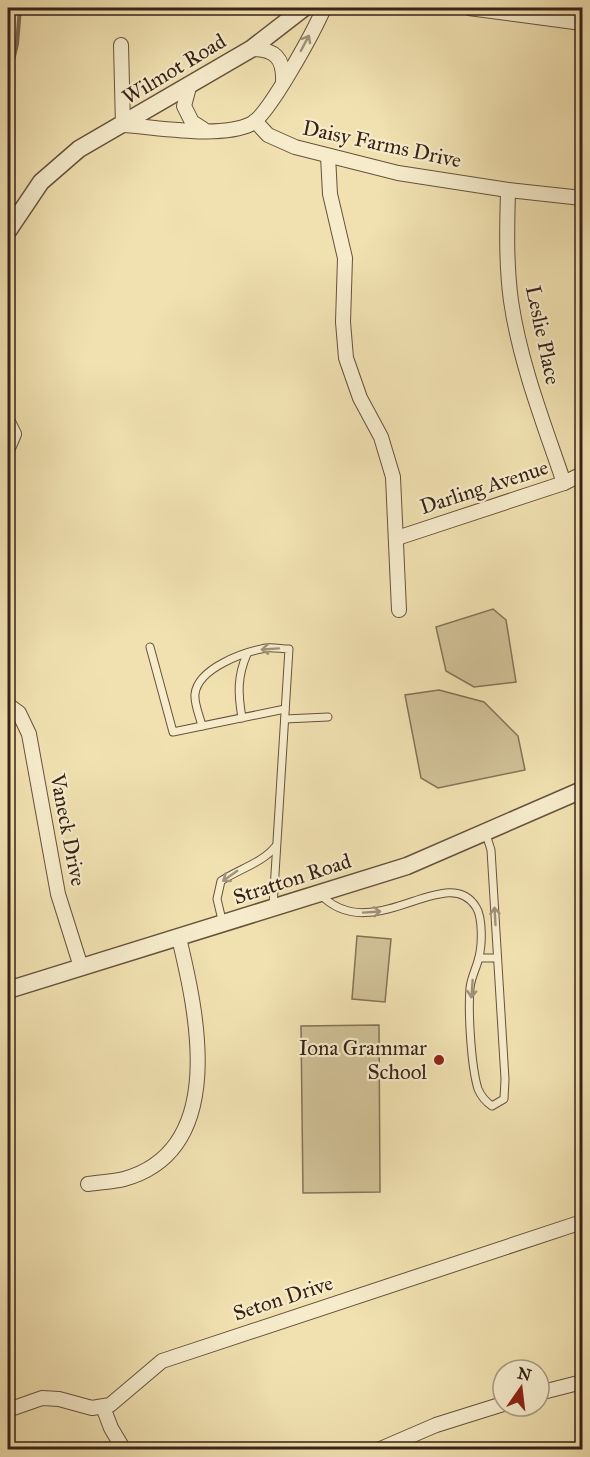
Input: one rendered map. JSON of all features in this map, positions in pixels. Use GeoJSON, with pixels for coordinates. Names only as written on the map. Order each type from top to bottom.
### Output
{"type":"FeatureCollection","features":[{"type":"Feature","properties":{"kind":"street","name":"Wilmot Road"},"geometry":{"type":"LineString","coordinates":[[8,231],[36,189],[63,161],[79,149],[251,49],[304,8]]}},
{"type":"Feature","properties":{"kind":"street"},"geometry":{"type":"LineString","coordinates":[[255,121],[283,82],[324,8]]}},
{"type":"Feature","properties":{"kind":"street"},"geometry":{"type":"LineString","coordinates":[[468,8],[582,23]]}},
{"type":"Feature","properties":{"kind":"street"},"geometry":{"type":"LineString","coordinates":[[121,45],[123,125]]}},
{"type":"Feature","properties":{"kind":"street"},"geometry":{"type":"LineString","coordinates":[[251,49],[270,50],[277,55],[282,64],[283,82]]}},
{"type":"Feature","properties":{"kind":"street"},"geometry":{"type":"LineString","coordinates":[[189,87],[184,106],[192,122],[203,129]]}},
{"type":"Feature","properties":{"kind":"street","name":"Wilmot Road"},"geometry":{"type":"LineString","coordinates":[[123,125],[203,129],[239,128],[255,121]]}},
{"type":"Feature","properties":{"kind":"street","name":"Daisy Farms Drive"},"geometry":{"type":"LineString","coordinates":[[255,121],[276,139],[328,156],[399,172],[508,190],[582,198]]}},
{"type":"Feature","properties":{"kind":"street"},"geometry":{"type":"LineString","coordinates":[[328,156],[330,194],[345,258],[344,345],[351,377],[388,455],[393,477],[399,610]]}},
{"type":"Feature","properties":{"kind":"street","name":"Leslie Place"},"geometry":{"type":"LineString","coordinates":[[508,190],[507,243],[511,303],[535,398],[564,483]]}},
{"type":"Feature","properties":{"kind":"street"},"geometry":{"type":"LineString","coordinates":[[8,422],[14,434],[8,448]]}},
{"type":"Feature","properties":{"kind":"street","name":"Darling Avenue"},"geometry":{"type":"LineString","coordinates":[[397,538],[564,483],[582,474]]}},
{"type":"Feature","properties":{"kind":"street","name":"Vaneck Drive"},"geometry":{"type":"LineString","coordinates":[[8,705],[18,713],[29,734],[58,894],[81,968]]}},
{"type":"Feature","properties":{"kind":"street","name":"Stratton Road"},"geometry":{"type":"LineString","coordinates":[[8,990],[407,866],[582,790]]}},
{"type":"Feature","properties":{"kind":"street"},"geometry":{"type":"LineString","coordinates":[[88,1184],[124,1179],[150,1168],[166,1154],[185,1128],[195,1096],[198,1040],[194,1004],[179,938]]}},
{"type":"Feature","properties":{"kind":"street","name":"Seton Drive"},"geometry":{"type":"LineString","coordinates":[[103,1407],[115,1401],[162,1361],[582,1222]]}},
{"type":"Feature","properties":{"kind":"street"},"geometry":{"type":"LineString","coordinates":[[551,1390],[582,1382]]}},
{"type":"Feature","properties":{"kind":"street"},"geometry":{"type":"LineString","coordinates":[[8,1410],[50,1398],[92,1408],[103,1407],[111,1428],[124,1449]]}},
{"type":"Feature","properties":{"kind":"street"},"geometry":{"type":"LineString","coordinates":[[378,1449],[398,1446],[436,1425],[491,1408]]}},
{"type":"Feature","properties":{"kind":"lane"},"geometry":{"type":"LineString","coordinates":[[150,647],[173,732],[285,709]]}},
{"type":"Feature","properties":{"kind":"lane"},"geometry":{"type":"LineString","coordinates":[[202,726],[195,695],[201,679],[229,661],[247,654],[268,648],[289,649],[275,847],[273,909]]}},
{"type":"Feature","properties":{"kind":"lane"},"geometry":{"type":"LineString","coordinates":[[242,718],[237,690],[240,668],[247,654]]}},
{"type":"Feature","properties":{"kind":"lane"},"geometry":{"type":"LineString","coordinates":[[285,719],[328,717]]}},
{"type":"Feature","properties":{"kind":"lane"},"geometry":{"type":"LineString","coordinates":[[320,894],[339,910],[369,913],[398,907],[432,894],[444,892],[462,896],[475,905],[479,913],[479,958],[470,987],[474,1071],[479,1091],[486,1102],[492,1106],[500,1103],[505,1094],[491,850],[485,832]]}},
{"type":"Feature","properties":{"kind":"lane"},"geometry":{"type":"LineString","coordinates":[[223,925],[217,899],[222,881],[239,869],[267,857],[275,847]]}},
{"type":"Feature","properties":{"kind":"lane"},"geometry":{"type":"LineString","coordinates":[[479,958],[497,958]]}},
{"type":"Feature","properties":{"kind":"shaded area"},"geometry":{"type":"Polygon","coordinates":[[[493,609],[506,620],[516,682],[474,687],[446,671],[436,627],[493,609]]]}},
{"type":"Feature","properties":{"kind":"shaded area"},"geometry":{"type":"Polygon","coordinates":[[[439,690],[484,702],[518,736],[525,770],[438,788],[421,778],[405,695],[439,690]]]}},
{"type":"Feature","properties":{"kind":"shaded area"},"geometry":{"type":"Polygon","coordinates":[[[357,936],[391,939],[385,1002],[352,999],[357,936]]]}},
{"type":"Feature","properties":{"kind":"shaded area"},"geometry":{"type":"Polygon","coordinates":[[[379,1025],[380,1192],[303,1193],[301,1026],[379,1025]]]}},
{"type":"Feature","properties":{"kind":"waterway"},"geometry":{"type":"LineString","coordinates":[[8,81],[17,44],[20,8]]}},
{"type":"Feature","properties":{"kind":"place","name":"Iona Grammar School"},"geometry":{"type":"Point","coordinates":[439,1060]}}]}
